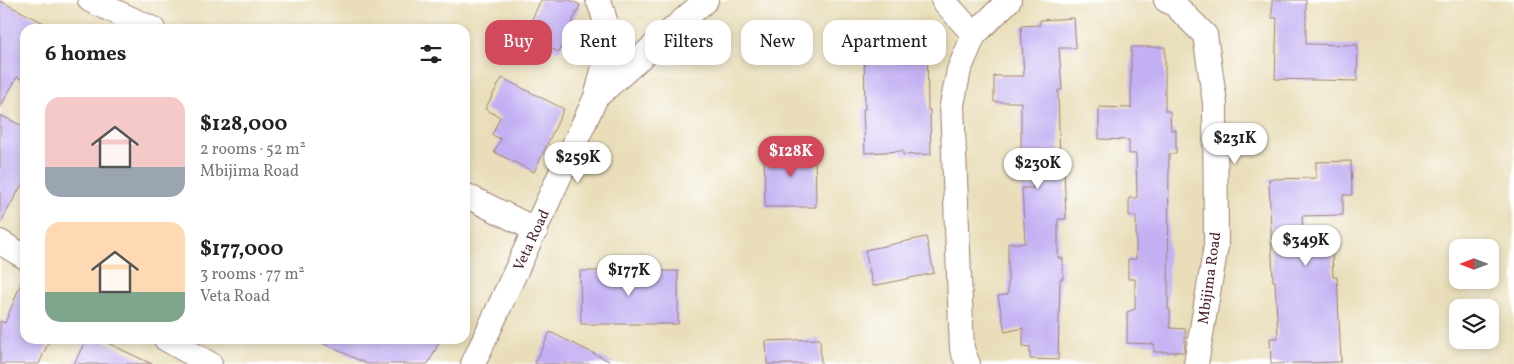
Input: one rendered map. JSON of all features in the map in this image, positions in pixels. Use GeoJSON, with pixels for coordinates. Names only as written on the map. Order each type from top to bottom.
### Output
{"type":"FeatureCollection","features":[{"type":"Feature","properties":{"kind":"street"},"geometry":{"type":"LineString","coordinates":[[90,0],[142,24]]}},
{"type":"Feature","properties":{"kind":"street","name":"Veta Road"},"geometry":{"type":"LineString","coordinates":[[473,364],[596,97],[604,68],[608,39],[605,18],[598,0]]}},
{"type":"Feature","properties":{"kind":"street"},"geometry":{"type":"LineString","coordinates":[[596,97],[706,0]]}},
{"type":"Feature","properties":{"kind":"street"},"geometry":{"type":"LineString","coordinates":[[943,0],[974,35]]}},
{"type":"Feature","properties":{"kind":"street"},"geometry":{"type":"LineString","coordinates":[[968,364],[962,349],[952,104],[959,70],[974,35],[1009,0]]}},
{"type":"Feature","properties":{"kind":"street","name":"Mbijima Road"},"geometry":{"type":"LineString","coordinates":[[1166,0],[1174,4],[1204,35],[1214,103],[1216,246],[1196,364]]}},
{"type":"Feature","properties":{"kind":"street"},"geometry":{"type":"LineString","coordinates":[[470,197],[536,230]]}},
{"type":"Feature","properties":{"kind":"street"},"geometry":{"type":"LineString","coordinates":[[0,242],[20,254]]}},
{"type":"Feature","properties":{"kind":"street"},"geometry":{"type":"LineString","coordinates":[[175,344],[210,364]]}},
{"type":"Feature","properties":{"kind":"building"},"geometry":{"type":"Polygon","coordinates":[[[541,0],[570,0],[580,5],[573,20],[562,20],[562,45],[559,52],[552,49],[552,20],[532,20],[541,0]]]}},
{"type":"Feature","properties":{"kind":"building"},"geometry":{"type":"Polygon","coordinates":[[[1272,0],[1306,0],[1306,44],[1358,45],[1357,81],[1275,79],[1277,18],[1272,18],[1272,0]]]}},
{"type":"Feature","properties":{"kind":"building"},"geometry":{"type":"Polygon","coordinates":[[[0,1],[46,24],[20,24],[20,78],[17,77],[0,108],[0,1]]]}},
{"type":"Feature","properties":{"kind":"building"},"geometry":{"type":"Polygon","coordinates":[[[1074,18],[1076,48],[1059,48],[1062,90],[1058,90],[1060,169],[1064,169],[1066,219],[1058,219],[1058,258],[1063,258],[1063,279],[1060,279],[1058,360],[1030,359],[1030,347],[1023,346],[1023,328],[1005,332],[998,296],[1008,294],[1008,243],[1025,243],[1022,188],[1033,188],[1031,154],[1021,154],[1021,102],[994,102],[994,76],[1024,76],[1021,26],[1040,25],[1040,20],[1074,18]]]}},
{"type":"Feature","properties":{"kind":"building"},"geometry":{"type":"Polygon","coordinates":[[[1131,47],[1165,47],[1165,111],[1170,111],[1171,130],[1176,130],[1176,154],[1169,154],[1168,309],[1170,309],[1170,328],[1186,329],[1184,352],[1154,352],[1154,344],[1127,343],[1127,312],[1135,309],[1135,279],[1128,279],[1128,259],[1136,259],[1136,216],[1129,216],[1129,198],[1137,198],[1136,154],[1129,154],[1129,140],[1099,139],[1099,107],[1131,108],[1131,47]]]}},
{"type":"Feature","properties":{"kind":"building"},"geometry":{"type":"Polygon","coordinates":[[[864,65],[927,65],[931,154],[903,155],[903,151],[865,153],[863,109],[865,109],[864,65]]]}},
{"type":"Feature","properties":{"kind":"building"},"geometry":{"type":"Polygon","coordinates":[[[502,78],[564,109],[534,172],[494,152],[501,139],[492,135],[500,117],[485,109],[502,78]]]}},
{"type":"Feature","properties":{"kind":"building"},"geometry":{"type":"Polygon","coordinates":[[[0,115],[20,125],[20,188],[0,224],[0,115]]]}},
{"type":"Feature","properties":{"kind":"building"},"geometry":{"type":"Polygon","coordinates":[[[789,145],[815,145],[816,207],[765,207],[764,153],[789,152],[789,145]]]}},
{"type":"Feature","properties":{"kind":"building"},"geometry":{"type":"Polygon","coordinates":[[[1351,161],[1352,195],[1343,195],[1343,215],[1302,216],[1304,253],[1332,252],[1333,277],[1337,277],[1341,362],[1271,364],[1270,338],[1278,338],[1275,281],[1273,281],[1269,179],[1316,178],[1316,162],[1351,161]]]}},
{"type":"Feature","properties":{"kind":"building"},"geometry":{"type":"Polygon","coordinates":[[[926,237],[934,273],[873,286],[865,250],[926,237]]]}},
{"type":"Feature","properties":{"kind":"building"},"geometry":{"type":"Polygon","coordinates":[[[580,271],[678,271],[678,324],[581,324],[580,271]]]}},
{"type":"Feature","properties":{"kind":"building"},"geometry":{"type":"Polygon","coordinates":[[[20,286],[20,344],[48,344],[39,364],[0,364],[0,321],[5,323],[20,286]]]}},
{"type":"Feature","properties":{"kind":"building"},"geometry":{"type":"Polygon","coordinates":[[[550,332],[615,364],[535,364],[550,332]]]}},
{"type":"Feature","properties":{"kind":"building"},"geometry":{"type":"Polygon","coordinates":[[[820,339],[821,364],[767,364],[766,341],[820,339]]]}},
{"type":"Feature","properties":{"kind":"building"},"geometry":{"type":"Polygon","coordinates":[[[84,344],[110,344],[152,364],[74,364],[84,344]]]}},
{"type":"Feature","properties":{"kind":"building"},"geometry":{"type":"Polygon","coordinates":[[[325,344],[438,344],[428,364],[367,364],[325,344]]]}}]}
